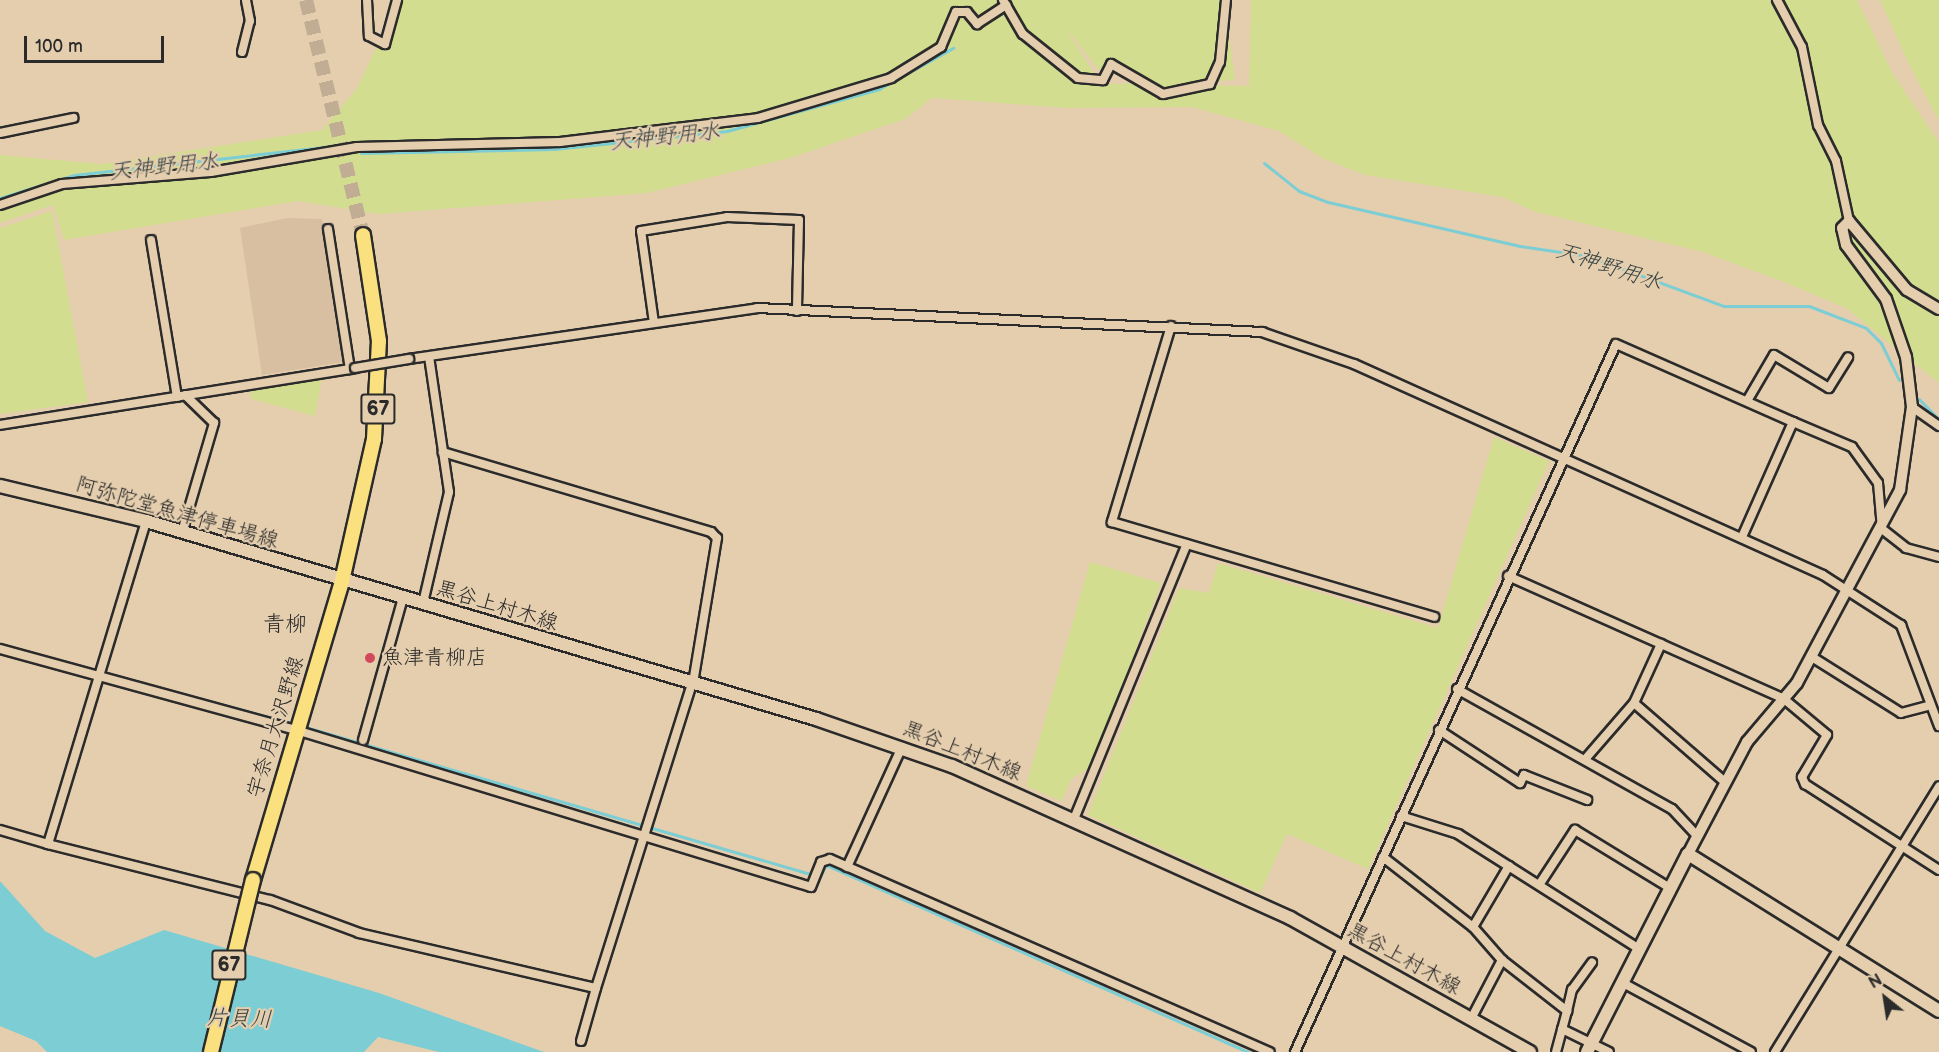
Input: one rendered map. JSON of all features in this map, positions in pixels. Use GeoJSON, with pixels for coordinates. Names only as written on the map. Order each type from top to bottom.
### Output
{"type":"FeatureCollection","features":[{"type":"Feature","properties":{"kind":"main road","name":"宇奈月大沢野線"},"geometry":{"type":"LineString","coordinates":[[211,1052],[253,880],[363,504],[377,417],[380,341],[363,235]]}},
{"type":"Feature","properties":{"kind":"main road","name":"阿弥陀堂魚津停車場線"},"geometry":{"type":"LineString","coordinates":[[0,486],[146,521],[342,581]]}},
{"type":"Feature","properties":{"kind":"main road","name":"黒谷上村木線"},"geometry":{"type":"LineString","coordinates":[[342,581],[423,603],[902,747],[1074,819],[1342,946],[1530,1052]]}},
{"type":"Feature","properties":{"kind":"main road"},"geometry":{"type":"LineString","coordinates":[[1590,1047],[1688,854],[1939,1011]]}},
{"type":"Feature","properties":{"kind":"street"},"geometry":{"type":"LineString","coordinates":[[242,52],[250,21],[246,0]]}},
{"type":"Feature","properties":{"kind":"street"},"geometry":{"type":"LineString","coordinates":[[367,0],[369,36],[385,44],[397,0]]}},
{"type":"Feature","properties":{"kind":"street"},"geometry":{"type":"LineString","coordinates":[[0,205],[62,184],[211,172],[357,147],[560,142],[758,118],[891,78],[941,47],[956,12],[967,12],[977,24],[1004,3],[1046,58],[1078,78],[1103,80],[1111,64],[1163,94],[1210,84],[1220,62],[1226,0]]}},
{"type":"Feature","properties":{"kind":"street"},"geometry":{"type":"LineString","coordinates":[[1777,0],[1802,47],[1818,125],[1836,161],[1849,221],[1907,290],[1939,309]]}},
{"type":"Feature","properties":{"kind":"street"},"geometry":{"type":"LineString","coordinates":[[0,133],[73,118]]}},
{"type":"Feature","properties":{"kind":"street"},"geometry":{"type":"LineString","coordinates":[[654,323],[641,231],[727,217],[799,220],[798,311]]}},
{"type":"Feature","properties":{"kind":"street"},"geometry":{"type":"LineString","coordinates":[[1688,854],[1725,782],[1765,716],[1785,699],[1812,657],[1847,596],[1900,490],[1912,406],[1897,323],[1846,245],[1842,228],[1849,221]]}},
{"type":"Feature","properties":{"kind":"street"},"geometry":{"type":"LineString","coordinates":[[328,229],[353,368]]}},
{"type":"Feature","properties":{"kind":"street"},"geometry":{"type":"LineString","coordinates":[[151,240],[181,396],[214,423],[182,532]]}},
{"type":"Feature","properties":{"kind":"street"},"geometry":{"type":"LineString","coordinates":[[0,425],[409,359],[757,308],[1262,332],[1296,340],[1742,537],[1822,575],[1847,596],[1901,625],[1928,706],[1939,726]]}},
{"type":"Feature","properties":{"kind":"street"},"geometry":{"type":"LineString","coordinates":[[1171,326],[1112,522],[1434,617]]}},
{"type":"Feature","properties":{"kind":"street"},"geometry":{"type":"LineString","coordinates":[[1295,1052],[1508,576],[1616,344],[1852,447],[1870,466],[1878,483],[1882,529],[1906,548],[1939,557]]}},
{"type":"Feature","properties":{"kind":"street"},"geometry":{"type":"LineString","coordinates":[[1747,401],[1774,355],[1829,388],[1848,357]]}},
{"type":"Feature","properties":{"kind":"street"},"geometry":{"type":"LineString","coordinates":[[423,603],[449,492],[429,357]]}},
{"type":"Feature","properties":{"kind":"street"},"geometry":{"type":"LineString","coordinates":[[1912,406],[1939,426]]}},
{"type":"Feature","properties":{"kind":"street"},"geometry":{"type":"LineString","coordinates":[[1742,537],[1793,422]]}},
{"type":"Feature","properties":{"kind":"street"},"geometry":{"type":"LineString","coordinates":[[443,452],[711,532],[717,538],[705,632],[581,1041]]}},
{"type":"Feature","properties":{"kind":"street"},"geometry":{"type":"LineString","coordinates":[[48,844],[146,521]]}},
{"type":"Feature","properties":{"kind":"street"},"geometry":{"type":"LineString","coordinates":[[1074,819],[1187,544]]}},
{"type":"Feature","properties":{"kind":"street"},"geometry":{"type":"LineString","coordinates":[[1508,576],[1785,699],[1827,735],[1802,777],[1805,784],[1939,870]]}},
{"type":"Feature","properties":{"kind":"street"},"geometry":{"type":"LineString","coordinates":[[363,740],[404,598]]}},
{"type":"Feature","properties":{"kind":"street"},"geometry":{"type":"LineString","coordinates":[[1587,758],[1634,703],[1661,644]]}},
{"type":"Feature","properties":{"kind":"street"},"geometry":{"type":"LineString","coordinates":[[0,649],[100,673],[296,730],[812,887],[821,862],[830,859],[1270,1052]]}},
{"type":"Feature","properties":{"kind":"street"},"geometry":{"type":"LineString","coordinates":[[1812,657],[1901,713],[1928,706]]}},
{"type":"Feature","properties":{"kind":"street"},"geometry":{"type":"LineString","coordinates":[[1457,689],[1587,758],[1672,809],[1696,835]]}},
{"type":"Feature","properties":{"kind":"street"},"geometry":{"type":"LineString","coordinates":[[1634,703],[1725,782]]}},
{"type":"Feature","properties":{"kind":"street"},"geometry":{"type":"LineString","coordinates":[[1439,730],[1520,783],[1524,775],[1587,800]]}},
{"type":"Feature","properties":{"kind":"street"},"geometry":{"type":"LineString","coordinates":[[847,867],[902,747]]}},
{"type":"Feature","properties":{"kind":"street"},"geometry":{"type":"LineString","coordinates":[[1775,1052],[1939,786]]}},
{"type":"Feature","properties":{"kind":"street"},"geometry":{"type":"LineString","coordinates":[[1401,816],[1458,834],[1639,949]]}},
{"type":"Feature","properties":{"kind":"street"},"geometry":{"type":"LineString","coordinates":[[0,830],[270,900],[359,933],[596,988]]}},
{"type":"Feature","properties":{"kind":"street"},"geometry":{"type":"LineString","coordinates":[[1539,885],[1575,830],[1670,888]]}},
{"type":"Feature","properties":{"kind":"street"},"geometry":{"type":"LineString","coordinates":[[1383,856],[1473,927],[1502,960],[1567,1011]]}},
{"type":"Feature","properties":{"kind":"street"},"geometry":{"type":"LineString","coordinates":[[1473,927],[1509,866]]}},
{"type":"Feature","properties":{"kind":"street"},"geometry":{"type":"LineString","coordinates":[[1471,1019],[1502,960]]}},
{"type":"Feature","properties":{"kind":"street"},"geometry":{"type":"LineString","coordinates":[[1556,1052],[1572,990],[1592,962]]}},
{"type":"Feature","properties":{"kind":"street"},"geometry":{"type":"LineString","coordinates":[[1623,983],[1735,1048],[1751,1052]]}},
{"type":"Feature","properties":{"kind":"street"},"geometry":{"type":"LineString","coordinates":[[1562,1029],[1590,1047],[1609,1052]]}},
{"type":"Feature","properties":{"kind":"shaded area"},"geometry":{"type":"Polygon","coordinates":[[[287,218],[322,219],[344,362],[262,375],[240,228],[287,218]]]}},
{"type":"Feature","properties":{"kind":"green space"},"geometry":{"type":"Polygon","coordinates":[[[399,0],[1224,0],[1235,80],[1171,84],[1249,86],[1251,0],[1857,0],[1893,74],[1939,143],[1939,383],[1846,308],[1703,252],[1536,212],[1502,197],[1365,175],[1322,158],[1279,131],[1192,107],[1068,108],[932,98],[905,119],[790,158],[647,193],[379,214],[298,201],[64,240],[53,205],[0,223],[0,155],[102,164],[322,130],[357,88],[399,0]],[[1064,26],[1101,84],[1156,83],[1099,70],[1064,26]]]}},
{"type":"Feature","properties":{"kind":"green space"},"geometry":{"type":"Polygon","coordinates":[[[1880,0],[1939,0],[1939,121],[1910,66],[1880,0]]]}},
{"type":"Feature","properties":{"kind":"green space"},"geometry":{"type":"Polygon","coordinates":[[[52,211],[88,402],[0,414],[0,228],[52,211]]]}},
{"type":"Feature","properties":{"kind":"green space"},"geometry":{"type":"Polygon","coordinates":[[[322,378],[315,416],[251,399],[250,389],[322,378]]]}},
{"type":"Feature","properties":{"kind":"green space"},"geometry":{"type":"Polygon","coordinates":[[[1494,437],[1549,461],[1368,869],[1287,834],[1260,893],[1088,815],[1179,588],[1209,593],[1218,563],[1438,628],[1494,437]]]}},
{"type":"Feature","properties":{"kind":"green space"},"geometry":{"type":"Polygon","coordinates":[[[1090,562],[1161,583],[1091,767],[1071,779],[1062,801],[1026,786],[1090,562]]]}},
{"type":"Feature","properties":{"kind":"water","name":"片貝川"},"geometry":{"type":"Polygon","coordinates":[[[0,881],[45,931],[95,958],[164,930],[379,993],[544,1052],[439,1052],[378,1037],[364,1052],[47,1052],[36,1041],[0,1026],[0,881]]]}},
{"type":"Feature","properties":{"kind":"waterway","name":"天神野用水"},"geometry":{"type":"LineString","coordinates":[[361,153],[554,149],[727,131],[879,89],[953,48]]}},
{"type":"Feature","properties":{"kind":"waterway","name":"天神野用水"},"geometry":{"type":"LineString","coordinates":[[0,198],[74,175],[331,146]]}},
{"type":"Feature","properties":{"kind":"waterway","name":"天神野用水"},"geometry":{"type":"LineString","coordinates":[[1264,163],[1299,191],[1328,202],[1520,246],[1588,256],[1724,306],[1809,306],[1866,328],[1881,343],[1899,380]]}},
{"type":"Feature","properties":{"kind":"waterway"},"geometry":{"type":"LineString","coordinates":[[1919,399],[1939,420]]}},
{"type":"Feature","properties":{"kind":"waterway"},"geometry":{"type":"LineString","coordinates":[[41,656],[295,724]]}},
{"type":"Feature","properties":{"kind":"waterway"},"geometry":{"type":"LineString","coordinates":[[302,726],[814,875]]}},
{"type":"Feature","properties":{"kind":"waterway"},"geometry":{"type":"LineString","coordinates":[[820,876],[826,865],[1248,1052]]}},
{"type":"Feature","properties":{"kind":"tunnel"},"geometry":{"type":"LineString","coordinates":[[306,0],[363,235]]}},
{"type":"Feature","properties":{"kind":"place","name":"魚津青柳店"},"geometry":{"type":"Point","coordinates":[370,658]}},
{"type":"Feature","properties":{"kind":"district","name":"青柳"},"geometry":{"type":"Point","coordinates":[285,625]}}]}
